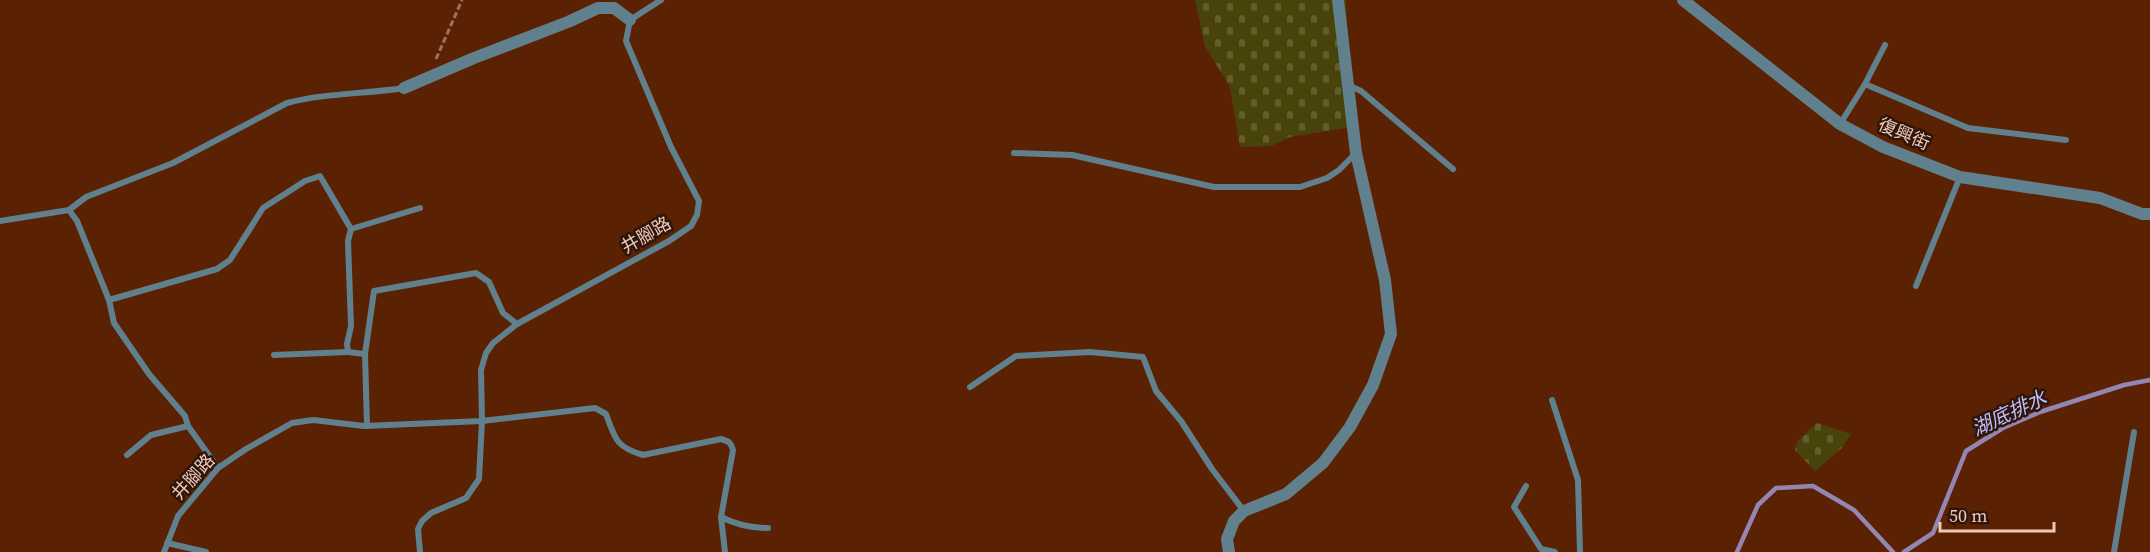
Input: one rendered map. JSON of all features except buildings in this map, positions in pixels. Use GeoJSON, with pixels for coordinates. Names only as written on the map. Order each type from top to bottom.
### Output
{"type":"FeatureCollection","features":[{"type":"Feature","properties":{"kind":"street"},"geometry":{"type":"LineString","coordinates":[[1229,552],[1227,539],[1234,521],[1244,511],[1286,494],[1323,463],[1350,427],[1373,385],[1391,334],[1383,269],[1356,153],[1338,0]]}},
{"type":"Feature","properties":{"kind":"street","name":"復興街"},"geometry":{"type":"LineString","coordinates":[[1683,0],[1840,123],[1883,147],[1960,177],[2100,198],[2142,214],[2150,214]]}},
{"type":"Feature","properties":{"kind":"street"},"geometry":{"type":"LineString","coordinates":[[404,88],[598,8],[614,8],[630,20]]}},
{"type":"Feature","properties":{"kind":"lane"},"geometry":{"type":"LineString","coordinates":[[630,20],[661,0]]}},
{"type":"Feature","properties":{"kind":"lane","name":"井腳路"},"geometry":{"type":"LineString","coordinates":[[420,552],[418,529],[422,521],[431,513],[466,498],[479,479],[482,421],[481,370],[486,353],[493,343],[517,324],[669,241],[691,226],[697,215],[699,201],[671,147],[626,41],[630,20]]}},
{"type":"Feature","properties":{"kind":"lane"},"geometry":{"type":"LineString","coordinates":[[1840,123],[1865,84],[1885,45]]}},
{"type":"Feature","properties":{"kind":"lane"},"geometry":{"type":"LineString","coordinates":[[1865,84],[1968,128],[2066,140]]}},
{"type":"Feature","properties":{"kind":"lane"},"geometry":{"type":"LineString","coordinates":[[1348,85],[1361,91],[1453,169]]}},
{"type":"Feature","properties":{"kind":"lane"},"geometry":{"type":"LineString","coordinates":[[0,221],[69,210],[86,197],[173,163],[287,103],[303,99],[404,88]]}},
{"type":"Feature","properties":{"kind":"lane"},"geometry":{"type":"LineString","coordinates":[[1014,153],[1072,155],[1214,187],[1300,187],[1327,178],[1340,170],[1356,153]]}},
{"type":"Feature","properties":{"kind":"lane"},"geometry":{"type":"LineString","coordinates":[[109,300],[217,269],[230,260],[263,208],[306,181],[320,176],[351,229],[348,241],[351,326],[346,344],[348,352]]}},
{"type":"Feature","properties":{"kind":"lane"},"geometry":{"type":"LineString","coordinates":[[1916,286],[1960,177]]}},
{"type":"Feature","properties":{"kind":"lane"},"geometry":{"type":"LineString","coordinates":[[351,229],[420,208]]}},
{"type":"Feature","properties":{"kind":"lane"},"geometry":{"type":"LineString","coordinates":[[69,210],[77,221],[109,300],[114,323],[149,374],[185,416],[188,426],[219,468]]}},
{"type":"Feature","properties":{"kind":"lane"},"geometry":{"type":"LineString","coordinates":[[367,426],[365,354],[374,291],[476,273],[489,282],[503,313],[517,324]]}},
{"type":"Feature","properties":{"kind":"lane"},"geometry":{"type":"LineString","coordinates":[[274,355],[348,352],[365,354]]}},
{"type":"Feature","properties":{"kind":"lane"},"geometry":{"type":"LineString","coordinates":[[970,387],[1016,356],[1090,352],[1143,357],[1156,391],[1181,421],[1212,469],[1244,511]]}},
{"type":"Feature","properties":{"kind":"lane"},"geometry":{"type":"LineString","coordinates":[[1552,400],[1578,480],[1580,552]]}},
{"type":"Feature","properties":{"kind":"lane","name":"井腳路"},"geometry":{"type":"LineString","coordinates":[[164,552],[178,516],[219,468],[254,444],[292,423],[313,420],[367,426],[482,421],[595,408],[606,414],[615,440],[643,455],[721,439],[727,440],[733,450],[721,517],[725,552]]}},
{"type":"Feature","properties":{"kind":"lane"},"geometry":{"type":"LineString","coordinates":[[127,455],[151,435],[188,426]]}},
{"type":"Feature","properties":{"kind":"lane"},"geometry":{"type":"LineString","coordinates":[[2114,552],[2134,432]]}},
{"type":"Feature","properties":{"kind":"lane"},"geometry":{"type":"LineString","coordinates":[[1526,486],[1514,507],[1541,549],[1556,552]]}},
{"type":"Feature","properties":{"kind":"lane"},"geometry":{"type":"LineString","coordinates":[[721,517],[738,525],[768,528]]}},
{"type":"Feature","properties":{"kind":"lane"},"geometry":{"type":"LineString","coordinates":[[167,543],[206,552]]}},
{"type":"Feature","properties":{"kind":"path"},"geometry":{"type":"LineString","coordinates":[[429,78],[444,37],[462,0]]}},
{"type":"Feature","properties":{"kind":"green space"},"geometry":{"type":"Polygon","coordinates":[[[1195,0],[1346,0],[1352,127],[1290,137],[1271,146],[1240,147],[1230,87],[1205,46],[1195,0]]]}},
{"type":"Feature","properties":{"kind":"green space"},"geometry":{"type":"Polygon","coordinates":[[[1817,423],[1851,434],[1842,448],[1815,471],[1795,450],[1797,442],[1817,423]]]}},
{"type":"Feature","properties":{"kind":"waterway","name":"湖底排水"},"geometry":{"type":"LineString","coordinates":[[1904,552],[1933,533],[1966,451],[2003,428],[2040,412],[2124,385],[2150,380]]}},
{"type":"Feature","properties":{"kind":"waterway","name":"湖底排水"},"geometry":{"type":"LineString","coordinates":[[1737,552],[1758,505],[1776,488],[1813,486],[1854,510],[1893,552]]}}]}
